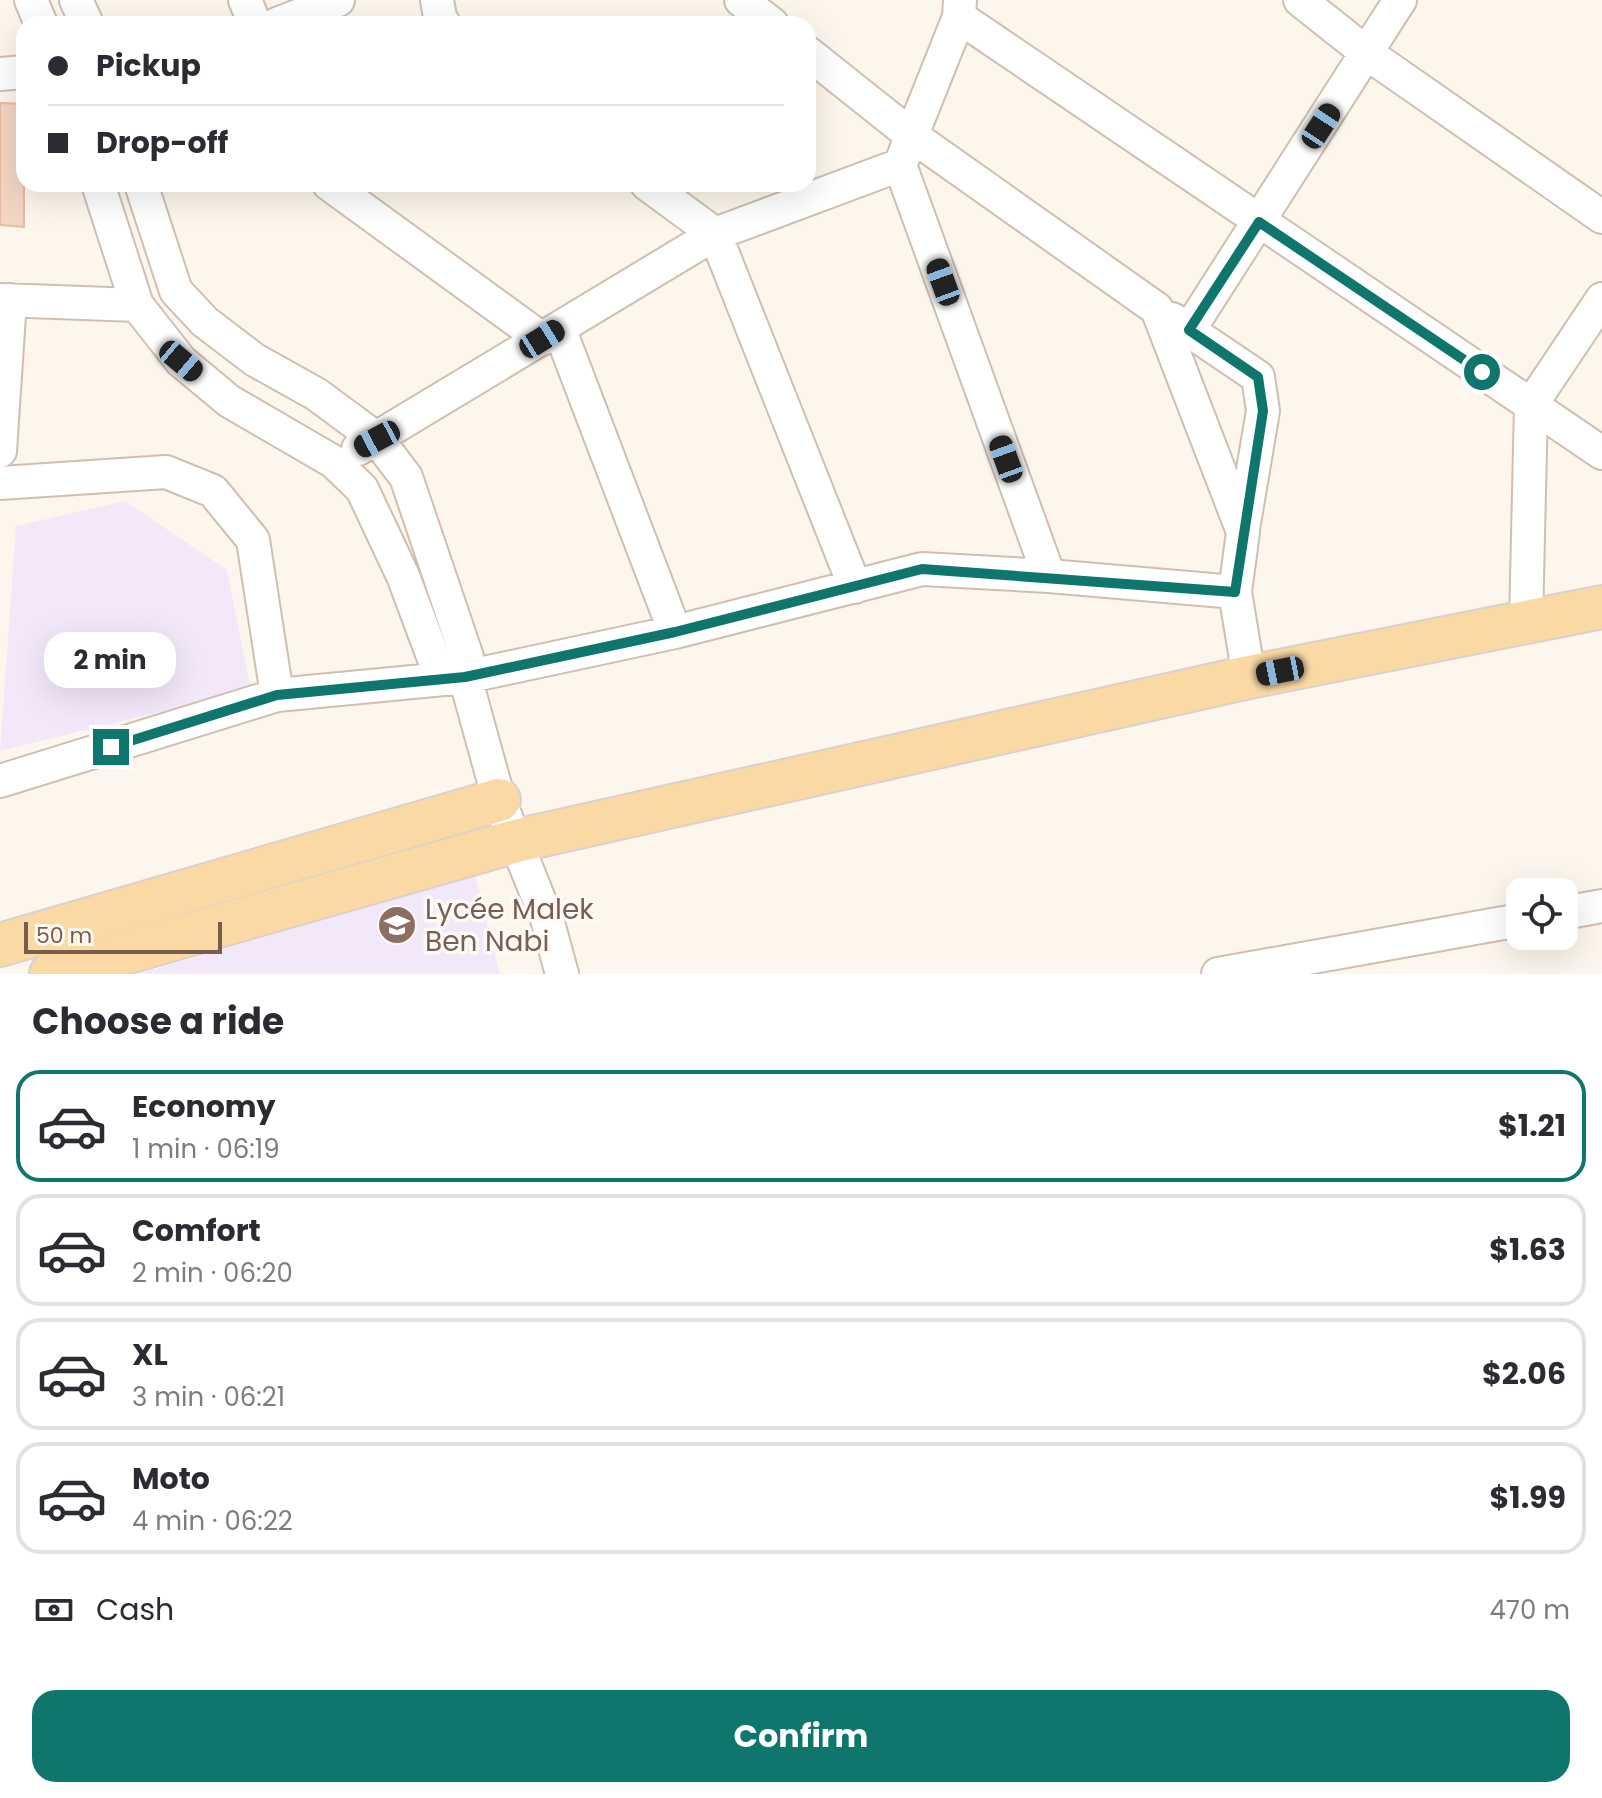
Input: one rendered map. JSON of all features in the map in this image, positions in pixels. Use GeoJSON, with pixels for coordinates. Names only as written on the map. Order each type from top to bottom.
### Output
{"type":"FeatureCollection","features":[{"type":"Feature","properties":{"kind":"main road"},"geometry":{"type":"LineString","coordinates":[[51,974],[516,841],[1249,677],[1602,607]]}},
{"type":"Feature","properties":{"kind":"main road"},"geometry":{"type":"LineString","coordinates":[[0,945],[499,800]]}},
{"type":"Feature","properties":{"kind":"street"},"geometry":{"type":"LineString","coordinates":[[297,16],[338,0]]}},
{"type":"Feature","properties":{"kind":"street"},"geometry":{"type":"LineString","coordinates":[[741,0],[762,16]]}},
{"type":"Feature","properties":{"kind":"street"},"geometry":{"type":"LineString","coordinates":[[1300,0],[1368,54],[1602,217]]}},
{"type":"Feature","properties":{"kind":"street"},"geometry":{"type":"LineString","coordinates":[[1189,330],[1400,0]]}},
{"type":"Feature","properties":{"kind":"street"},"geometry":{"type":"LineString","coordinates":[[1049,576],[906,150],[959,9],[1259,222],[1602,453]]}},
{"type":"Feature","properties":{"kind":"street"},"geometry":{"type":"LineString","coordinates":[[816,61],[906,150],[1157,309],[1258,377],[1263,411],[1235,592],[1249,677]]}},
{"type":"Feature","properties":{"kind":"street"},"geometry":{"type":"LineString","coordinates":[[816,190],[906,150]]}},
{"type":"Feature","properties":{"kind":"street"},"geometry":{"type":"LineString","coordinates":[[101,192],[137,305],[181,361],[229,401],[334,462],[362,489],[403,576],[437,667],[465,677]]}},
{"type":"Feature","properties":{"kind":"street"},"geometry":{"type":"LineString","coordinates":[[144,192],[176,291],[205,322],[255,360],[316,394],[377,439],[406,477],[467,657],[465,677],[499,800],[547,919],[562,974]]}},
{"type":"Feature","properties":{"kind":"street"},"geometry":{"type":"LineString","coordinates":[[341,192],[550,334],[675,632]]}},
{"type":"Feature","properties":{"kind":"street"},"geometry":{"type":"LineString","coordinates":[[658,192],[715,234],[855,587]]}},
{"type":"Feature","properties":{"kind":"street"},"geometry":{"type":"LineString","coordinates":[[334,462],[715,234],[810,192]]}},
{"type":"Feature","properties":{"kind":"street"},"geometry":{"type":"LineString","coordinates":[[1526,622],[1531,405],[1602,299]]}},
{"type":"Feature","properties":{"kind":"street"},"geometry":{"type":"LineString","coordinates":[[0,451],[5,300],[137,305]]}},
{"type":"Feature","properties":{"kind":"street"},"geometry":{"type":"LineString","coordinates":[[1157,309],[1243,532]]}},
{"type":"Feature","properties":{"kind":"street"},"geometry":{"type":"LineString","coordinates":[[0,483],[166,472],[213,491],[253,540],[277,695]]}},
{"type":"Feature","properties":{"kind":"street"},"geometry":{"type":"LineString","coordinates":[[0,781],[277,695],[465,677],[675,632],[922,569],[1235,592]]}},
{"type":"Feature","properties":{"kind":"street"},"geometry":{"type":"LineString","coordinates":[[1578,910],[1602,906]]}},
{"type":"Feature","properties":{"kind":"street"},"geometry":{"type":"LineString","coordinates":[[1218,974],[1506,923]]}},
{"type":"Feature","properties":{"kind":"shaded area"},"geometry":{"type":"Polygon","coordinates":[[[125,501],[227,570],[251,690],[0,751],[16,526],[125,501]]]}},
{"type":"Feature","properties":{"kind":"shaded area","name":"Lycée Malek Ben Nabi"},"geometry":{"type":"Polygon","coordinates":[[[475,876],[500,974],[138,974],[475,876]]]}},
{"type":"Feature","properties":{"kind":"building"},"geometry":{"type":"Polygon","coordinates":[[[0,103],[16,104],[16,192],[24,192],[24,227],[0,225],[0,103]]]}},
{"type":"Feature","properties":{"kind":"place","name":"Lycée Malek Ben Nabi"},"geometry":{"type":"Point","coordinates":[397,925]}},
{"type":"Feature","properties":{"kind":"route"},"geometry":{"type":"LineString","coordinates":[[111,747],[277,695],[465,677],[675,632],[922,569],[1235,592],[1263,411],[1258,377],[1189,330],[1259,222],[1482,372]]}}]}
